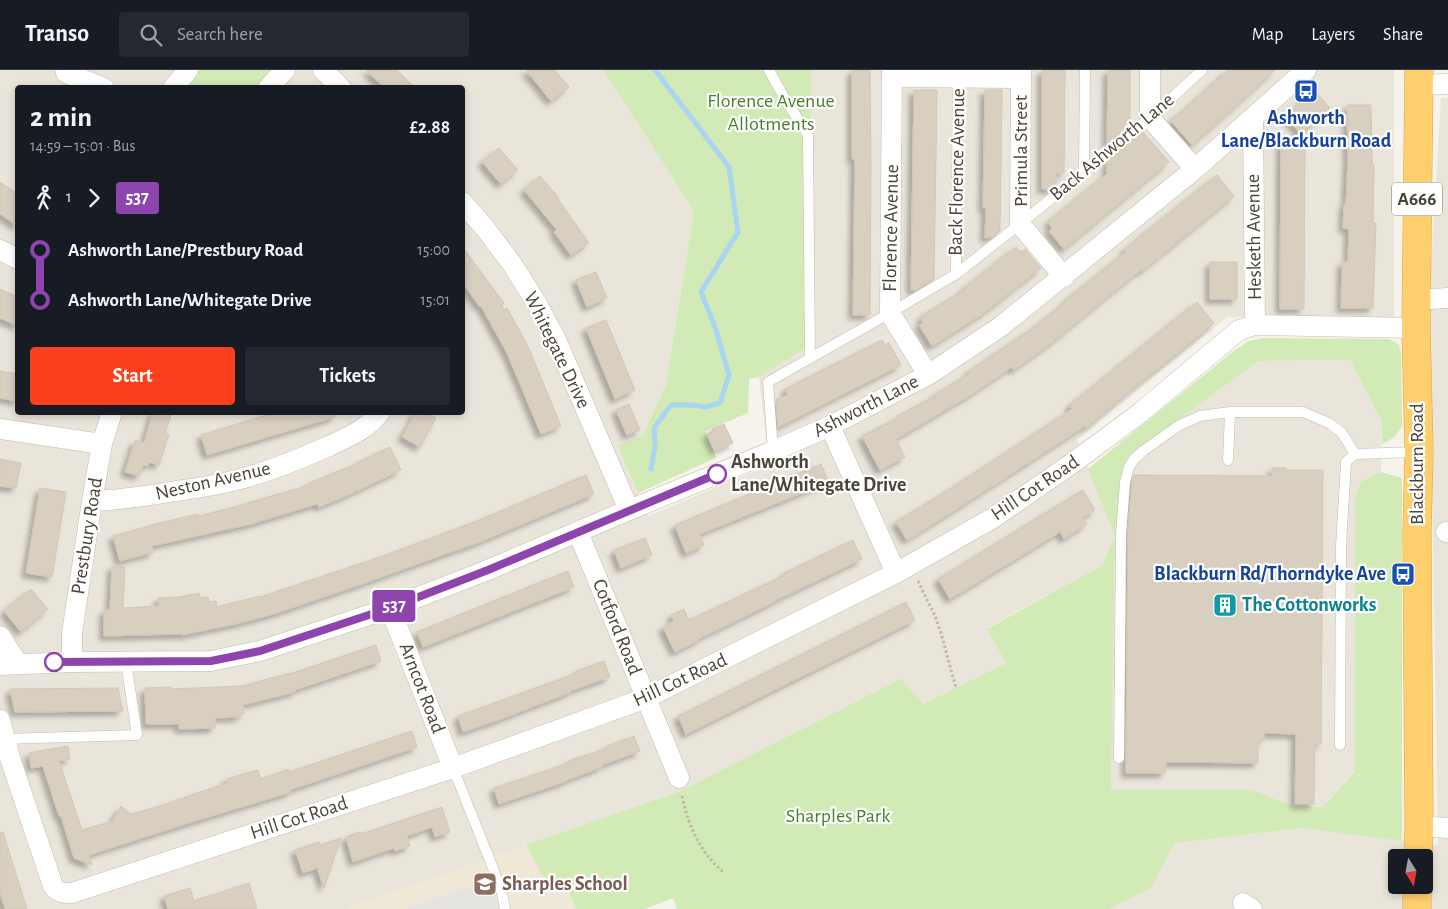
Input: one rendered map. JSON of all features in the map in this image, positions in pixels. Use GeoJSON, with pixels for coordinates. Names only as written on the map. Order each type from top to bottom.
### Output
{"type":"FeatureCollection","features":[{"type":"Feature","properties":{"kind":"highway","name":"Blackburn Road"},"geometry":{"type":"LineString","coordinates":[[1418,849],[1417,542],[1419,452],[1416,398],[1416,300],[1419,77]]}},
{"type":"Feature","properties":{"kind":"highway"},"geometry":{"type":"LineString","coordinates":[[1416,909],[1417,894]]}},
{"type":"Feature","properties":{"kind":"street"},"geometry":{"type":"LineString","coordinates":[[176,85],[188,70]]}},
{"type":"Feature","properties":{"kind":"street"},"geometry":{"type":"LineString","coordinates":[[271,85],[285,70]]}},
{"type":"Feature","properties":{"kind":"street"},"geometry":{"type":"LineString","coordinates":[[323,70],[338,85]]}},
{"type":"Feature","properties":{"kind":"street"},"geometry":{"type":"LineString","coordinates":[[1150,70],[1150,118],[1195,169]]}},
{"type":"Feature","properties":{"kind":"street","name":"Ashworth Lane"},"geometry":{"type":"LineString","coordinates":[[9,664],[211,661],[260,651],[390,608],[488,570],[830,426],[928,375],[1000,327],[1195,169],[1306,70]]}},
{"type":"Feature","properties":{"kind":"street"},"geometry":{"type":"LineString","coordinates":[[892,74],[1021,74]]}},
{"type":"Feature","properties":{"kind":"street","name":"Florence Avenue"},"geometry":{"type":"LineString","coordinates":[[892,74],[890,313],[928,375]]}},
{"type":"Feature","properties":{"kind":"street","name":"Primula Street"},"geometry":{"type":"LineString","coordinates":[[1021,74],[1020,224],[1064,277]]}},
{"type":"Feature","properties":{"kind":"street"},"geometry":{"type":"LineString","coordinates":[[65,77],[93,85]]}},
{"type":"Feature","properties":{"kind":"street"},"geometry":{"type":"LineString","coordinates":[[1419,77],[1448,84]]}},
{"type":"Feature","properties":{"kind":"street","name":"Hesketh Avenue"},"geometry":{"type":"LineString","coordinates":[[1253,118],[1255,325]]}},
{"type":"Feature","properties":{"kind":"street","name":"Whitegate Drive"},"geometry":{"type":"LineString","coordinates":[[465,205],[512,264],[558,342],[630,510]]}},
{"type":"Feature","properties":{"kind":"street"},"geometry":{"type":"LineString","coordinates":[[0,250],[15,258]]}},
{"type":"Feature","properties":{"kind":"street"},"geometry":{"type":"LineString","coordinates":[[1416,300],[1448,298]]}},
{"type":"Feature","properties":{"kind":"street","name":"Hill Cot Road"},"geometry":{"type":"LineString","coordinates":[[2,733],[53,886],[56,890],[66,894],[453,768],[646,698],[903,569],[993,518],[1074,462],[1140,413],[1239,330],[1255,325],[1416,328]]}},
{"type":"Feature","properties":{"kind":"street","name":"Prestbury Road"},"geometry":{"type":"LineString","coordinates":[[72,662],[72,633],[92,501],[102,444],[111,415]]}},
{"type":"Feature","properties":{"kind":"street","name":"Neston Avenue"},"geometry":{"type":"LineString","coordinates":[[92,501],[124,500],[238,480],[272,470],[352,436],[367,426],[377,415]]}},
{"type":"Feature","properties":{"kind":"street"},"geometry":{"type":"LineString","coordinates":[[830,426],[903,569]]}},
{"type":"Feature","properties":{"kind":"street"},"geometry":{"type":"LineString","coordinates":[[0,428],[102,444]]}},
{"type":"Feature","properties":{"kind":"street","name":"Cotford Road"},"geometry":{"type":"LineString","coordinates":[[578,532],[680,778]]}},
{"type":"Feature","properties":{"kind":"street","name":"Arncot Road"},"geometry":{"type":"LineString","coordinates":[[390,608],[453,768]]}},
{"type":"Feature","properties":{"kind":"street"},"geometry":{"type":"LineString","coordinates":[[0,636],[9,664]]}},
{"type":"Feature","properties":{"kind":"street"},"geometry":{"type":"LineString","coordinates":[[1419,826],[1448,828]]}},
{"type":"Feature","properties":{"kind":"lane"},"geometry":{"type":"LineString","coordinates":[[770,70],[785,100],[808,135],[810,358]]}},
{"type":"Feature","properties":{"kind":"lane"},"geometry":{"type":"LineString","coordinates":[[1084,170],[1085,70]]}},
{"type":"Feature","properties":{"kind":"lane","name":"Back Ashworth Lane"},"geometry":{"type":"LineString","coordinates":[[773,451],[768,382],[956,274],[1150,118],[1202,70]]}},
{"type":"Feature","properties":{"kind":"lane","name":"Back Florence Avenue"},"geometry":{"type":"LineString","coordinates":[[956,274],[958,74]]}},
{"type":"Feature","properties":{"kind":"lane"},"geometry":{"type":"LineString","coordinates":[[1119,758],[1121,534],[1125,482],[1128,467],[1134,459],[1178,426],[1200,416],[1230,412],[1304,412],[1336,428],[1342,433],[1355,454]]}},
{"type":"Feature","properties":{"kind":"lane"},"geometry":{"type":"LineString","coordinates":[[1228,460],[1230,412]]}},
{"type":"Feature","properties":{"kind":"lane"},"geometry":{"type":"LineString","coordinates":[[1340,745],[1341,546],[1346,462],[1355,454],[1419,452]]}},
{"type":"Feature","properties":{"kind":"lane"},"geometry":{"type":"LineString","coordinates":[[2,733],[137,735],[126,662]]}},
{"type":"Feature","properties":{"kind":"lane"},"geometry":{"type":"LineString","coordinates":[[453,768],[502,893],[505,909]]}},
{"type":"Feature","properties":{"kind":"path"},"geometry":{"type":"LineString","coordinates":[[903,569],[938,625],[956,688]]}},
{"type":"Feature","properties":{"kind":"path"},"geometry":{"type":"LineString","coordinates":[[680,778],[686,814],[692,830],[700,846],[714,864],[724,872]]}},
{"type":"Feature","properties":{"kind":"shaded area"},"geometry":{"type":"Polygon","coordinates":[[[0,70],[603,70],[694,211],[666,385],[642,436],[617,447],[648,516],[769,465],[759,377],[812,344],[811,70],[1394,70],[1394,317],[1227,317],[1077,440],[1115,534],[1125,458],[1258,361],[1350,360],[1382,422],[1381,472],[1361,482],[1355,497],[1354,771],[1323,807],[1295,807],[1252,790],[1111,791],[1115,537],[1102,565],[987,628],[1006,663],[923,704],[901,680],[681,791],[346,909],[0,909],[0,70]]]}},
{"type":"Feature","properties":{"kind":"shaded area"},"geometry":{"type":"Polygon","coordinates":[[[1441,98],[1448,98],[1448,909],[1109,909],[1151,888],[1175,843],[1301,828],[1438,845],[1429,301],[1441,98]]]}},
{"type":"Feature","properties":{"kind":"shaded area","name":"Sharples School"},"geometry":{"type":"Polygon","coordinates":[[[526,845],[543,877],[569,891],[576,909],[346,909],[346,908],[526,845]]]}},
{"type":"Feature","properties":{"kind":"shaded area"},"geometry":{"type":"Polygon","coordinates":[[[490,880],[499,909],[405,909],[490,880]]]}},
{"type":"Feature","properties":{"kind":"green space"},"geometry":{"type":"Polygon","coordinates":[[[196,70],[277,70],[262,85],[184,85],[196,70]]]}},
{"type":"Feature","properties":{"kind":"green space","name":"Florence Avenue Allotments"},"geometry":{"type":"Polygon","coordinates":[[[603,70],[811,70],[812,344],[759,377],[749,379],[748,413],[705,431],[716,458],[638,493],[617,446],[642,436],[666,385],[694,211],[603,70]]]}},
{"type":"Feature","properties":{"kind":"green space"},"geometry":{"type":"Polygon","coordinates":[[[1264,338],[1389,339],[1398,344],[1401,351],[1402,426],[1395,437],[1382,444],[1382,422],[1350,360],[1258,361],[1125,459],[1115,536],[1088,469],[1235,350],[1249,341],[1264,338]]]}},
{"type":"Feature","properties":{"kind":"green space","name":"Sharples Park"},"geometry":{"type":"Polygon","coordinates":[[[1381,472],[1402,478],[1402,841],[1301,828],[1175,843],[1151,888],[1109,909],[677,909],[673,898],[645,909],[576,909],[569,891],[543,877],[526,845],[681,791],[901,679],[923,704],[1006,663],[987,629],[1102,565],[1115,536],[1111,790],[1252,790],[1295,807],[1323,807],[1354,772],[1355,497],[1361,482],[1381,472]]]}},
{"type":"Feature","properties":{"kind":"building"},"geometry":{"type":"Polygon","coordinates":[[[366,70],[397,70],[412,85],[382,85],[366,70]]]}},
{"type":"Feature","properties":{"kind":"building"},"geometry":{"type":"Polygon","coordinates":[[[526,70],[555,70],[569,87],[551,101],[526,70]]]}},
{"type":"Feature","properties":{"kind":"building"},"geometry":{"type":"Polygon","coordinates":[[[852,70],[870,70],[870,315],[853,315],[855,159],[852,159],[852,70]]]}},
{"type":"Feature","properties":{"kind":"building"},"geometry":{"type":"Polygon","coordinates":[[[1042,70],[1065,70],[1064,173],[1056,173],[1056,186],[1052,189],[1042,189],[1042,70]]]}},
{"type":"Feature","properties":{"kind":"building"},"geometry":{"type":"Polygon","coordinates":[[[1108,70],[1130,70],[1130,123],[1133,123],[1107,144],[1108,70]]]}},
{"type":"Feature","properties":{"kind":"building"},"geometry":{"type":"Polygon","coordinates":[[[1228,70],[1275,70],[1192,145],[1171,121],[1228,70]]]}},
{"type":"Feature","properties":{"kind":"building"},"geometry":{"type":"Polygon","coordinates":[[[914,90],[937,90],[934,279],[916,290],[911,290],[914,90]]]}},
{"type":"Feature","properties":{"kind":"building"},"geometry":{"type":"Polygon","coordinates":[[[985,90],[1002,90],[1000,231],[992,237],[985,238],[986,208],[983,208],[985,90]]]}},
{"type":"Feature","properties":{"kind":"building"},"geometry":{"type":"Polygon","coordinates":[[[1314,90],[1330,108],[1301,134],[1285,116],[1314,90]]]}},
{"type":"Feature","properties":{"kind":"building"},"geometry":{"type":"Polygon","coordinates":[[[1347,105],[1371,105],[1372,165],[1374,165],[1373,223],[1376,223],[1373,308],[1341,308],[1342,262],[1348,262],[1349,229],[1343,228],[1348,160],[1347,105]]]}},
{"type":"Feature","properties":{"kind":"building"},"geometry":{"type":"Polygon","coordinates":[[[1143,132],[1169,162],[1064,249],[1049,231],[1052,228],[1048,222],[1108,173],[1107,162],[1143,132]]]}},
{"type":"Feature","properties":{"kind":"building"},"geometry":{"type":"Polygon","coordinates":[[[1281,140],[1305,140],[1304,309],[1280,309],[1281,140]]]}},
{"type":"Feature","properties":{"kind":"building"},"geometry":{"type":"Polygon","coordinates":[[[499,148],[518,170],[501,184],[482,162],[499,148]]]}},
{"type":"Feature","properties":{"kind":"building"},"geometry":{"type":"Polygon","coordinates":[[[1217,175],[1234,196],[1050,344],[1014,370],[1012,367],[967,397],[896,439],[905,457],[880,470],[862,436],[935,396],[1036,326],[1126,252],[1124,250],[1217,175]]]}},
{"type":"Feature","properties":{"kind":"building"},"geometry":{"type":"Polygon","coordinates":[[[540,176],[559,198],[589,243],[571,255],[554,232],[557,230],[524,190],[540,176]]]}},
{"type":"Feature","properties":{"kind":"building"},"geometry":{"type":"Polygon","coordinates":[[[0,182],[15,192],[15,224],[0,214],[0,182]]]}},
{"type":"Feature","properties":{"kind":"building"},"geometry":{"type":"Polygon","coordinates":[[[1016,247],[1021,252],[1025,249],[1041,268],[984,313],[932,346],[919,325],[923,323],[921,319],[927,316],[921,316],[966,289],[963,289],[1016,247]]]}},
{"type":"Feature","properties":{"kind":"building"},"geometry":{"type":"Polygon","coordinates":[[[465,250],[504,303],[502,305],[504,310],[507,308],[527,344],[561,426],[541,434],[507,353],[480,307],[465,286],[465,250]]]}},
{"type":"Feature","properties":{"kind":"building"},"geometry":{"type":"Polygon","coordinates":[[[1210,262],[1237,262],[1237,299],[1210,299],[1210,262]]]}},
{"type":"Feature","properties":{"kind":"building"},"geometry":{"type":"Polygon","coordinates":[[[596,272],[607,298],[587,307],[576,280],[596,272]]]}},
{"type":"Feature","properties":{"kind":"building"},"geometry":{"type":"Polygon","coordinates":[[[0,289],[15,296],[15,325],[0,318],[0,289]]]}},
{"type":"Feature","properties":{"kind":"building"},"geometry":{"type":"Polygon","coordinates":[[[1197,302],[1214,323],[1185,347],[1087,427],[1085,426],[907,540],[896,522],[1072,409],[1069,406],[1197,302]]]}},
{"type":"Feature","properties":{"kind":"building"},"geometry":{"type":"Polygon","coordinates":[[[606,320],[635,390],[615,399],[586,328],[606,320]]]}},
{"type":"Feature","properties":{"kind":"building"},"geometry":{"type":"Polygon","coordinates":[[[882,340],[885,345],[889,343],[901,365],[778,427],[776,400],[788,395],[785,389],[882,340]]]}},
{"type":"Feature","properties":{"kind":"building"},"geometry":{"type":"Polygon","coordinates":[[[0,371],[15,374],[15,400],[0,398],[0,371]]]}},
{"type":"Feature","properties":{"kind":"building"},"geometry":{"type":"Polygon","coordinates":[[[629,404],[640,430],[627,435],[616,410],[629,404]]]}},
{"type":"Feature","properties":{"kind":"building"},"geometry":{"type":"Polygon","coordinates":[[[152,415],[171,415],[165,433],[169,434],[159,465],[149,462],[148,466],[143,465],[139,476],[125,472],[135,440],[144,443],[152,415]]]}},
{"type":"Feature","properties":{"kind":"building"},"geometry":{"type":"Polygon","coordinates":[[[266,415],[335,415],[335,417],[207,455],[201,435],[266,415]]]}},
{"type":"Feature","properties":{"kind":"building"},"geometry":{"type":"Polygon","coordinates":[[[414,415],[431,415],[436,418],[420,447],[402,437],[414,415]]]}},
{"type":"Feature","properties":{"kind":"building"},"geometry":{"type":"Polygon","coordinates":[[[724,424],[733,443],[715,451],[707,434],[713,431],[712,429],[724,424]]]}},
{"type":"Feature","properties":{"kind":"building"},"geometry":{"type":"Polygon","coordinates":[[[390,447],[401,470],[348,495],[319,507],[317,504],[251,524],[152,546],[154,552],[120,561],[113,536],[163,522],[230,508],[310,485],[309,483],[359,463],[390,447]]]}},
{"type":"Feature","properties":{"kind":"building"},"geometry":{"type":"Polygon","coordinates":[[[0,459],[21,463],[16,488],[0,486],[0,459]]]}},
{"type":"Feature","properties":{"kind":"building"},"geometry":{"type":"Polygon","coordinates":[[[821,464],[829,482],[700,534],[704,545],[686,553],[675,525],[821,464]]]}},
{"type":"Feature","properties":{"kind":"building","name":"The Cottonworks"},"geometry":{"type":"Polygon","coordinates":[[[1272,468],[1323,470],[1321,744],[1315,744],[1314,804],[1295,804],[1296,734],[1264,733],[1264,740],[1258,740],[1258,763],[1166,762],[1165,773],[1126,773],[1128,528],[1134,475],[1272,476],[1272,468]]]}},
{"type":"Feature","properties":{"kind":"building"},"geometry":{"type":"Polygon","coordinates":[[[586,475],[594,494],[482,541],[277,613],[182,635],[104,636],[104,610],[110,610],[112,566],[125,567],[123,608],[159,606],[158,598],[179,597],[199,593],[200,598],[208,597],[209,602],[216,601],[217,607],[260,597],[383,556],[477,521],[586,475]]]}},
{"type":"Feature","properties":{"kind":"building"},"geometry":{"type":"Polygon","coordinates":[[[40,488],[66,492],[52,577],[26,573],[40,488]]]}},
{"type":"Feature","properties":{"kind":"building"},"geometry":{"type":"Polygon","coordinates":[[[1083,490],[1095,510],[1083,518],[1087,524],[1064,539],[1060,532],[950,599],[938,579],[1083,490]]]}},
{"type":"Feature","properties":{"kind":"building"},"geometry":{"type":"Polygon","coordinates":[[[645,538],[652,555],[621,568],[614,550],[645,538]]]}},
{"type":"Feature","properties":{"kind":"building"},"geometry":{"type":"Polygon","coordinates":[[[853,540],[862,559],[776,600],[675,652],[663,627],[674,621],[671,615],[684,609],[689,620],[785,575],[784,573],[853,540]]]}},
{"type":"Feature","properties":{"kind":"building"},"geometry":{"type":"Polygon","coordinates":[[[568,571],[574,587],[423,647],[417,632],[568,571]]]}},
{"type":"Feature","properties":{"kind":"building"},"geometry":{"type":"Polygon","coordinates":[[[31,589],[48,609],[21,632],[4,611],[31,589]]]}},
{"type":"Feature","properties":{"kind":"building"},"geometry":{"type":"Polygon","coordinates":[[[906,602],[915,620],[686,734],[678,716],[906,602]]]}},
{"type":"Feature","properties":{"kind":"building"},"geometry":{"type":"Polygon","coordinates":[[[376,645],[381,661],[295,690],[295,692],[243,705],[244,714],[239,714],[239,717],[215,718],[215,728],[179,729],[179,724],[146,724],[145,688],[171,687],[171,689],[242,686],[290,674],[376,645]]]}},
{"type":"Feature","properties":{"kind":"building"},"geometry":{"type":"Polygon","coordinates":[[[604,661],[610,677],[463,732],[458,716],[577,673],[576,671],[604,661]]]}},
{"type":"Feature","properties":{"kind":"building"},"geometry":{"type":"Polygon","coordinates":[[[118,688],[123,711],[15,712],[10,689],[118,688]]]}},
{"type":"Feature","properties":{"kind":"building"},"geometry":{"type":"Polygon","coordinates":[[[412,731],[417,747],[290,790],[291,792],[89,855],[92,865],[74,858],[43,766],[31,768],[29,753],[68,746],[70,759],[59,761],[82,830],[113,821],[121,806],[131,814],[227,783],[226,779],[258,770],[261,779],[288,769],[289,772],[412,731]]]}},
{"type":"Feature","properties":{"kind":"building"},"geometry":{"type":"Polygon","coordinates":[[[634,736],[640,751],[567,781],[499,804],[494,788],[569,763],[568,761],[608,748],[607,746],[634,736]]]}},
{"type":"Feature","properties":{"kind":"building"},"geometry":{"type":"Polygon","coordinates":[[[442,807],[450,832],[435,837],[432,827],[407,836],[410,846],[395,851],[394,848],[353,862],[346,837],[360,832],[361,834],[442,807]]]}},
{"type":"Feature","properties":{"kind":"building"},"geometry":{"type":"Polygon","coordinates":[[[3,832],[27,909],[5,909],[0,893],[0,833],[3,832]]]}},
{"type":"Feature","properties":{"kind":"building"},"geometry":{"type":"Polygon","coordinates":[[[341,838],[324,888],[317,868],[303,873],[295,850],[319,842],[320,845],[341,838]]]}},
{"type":"Feature","properties":{"kind":"building"},"geometry":{"type":"Polygon","coordinates":[[[249,883],[257,909],[168,909],[164,896],[190,888],[194,901],[249,883]]]}},
{"type":"Feature","properties":{"kind":"waterway"},"geometry":{"type":"LineString","coordinates":[[651,469],[655,446],[654,428],[671,405],[706,407],[720,403],[729,375],[715,327],[701,292],[738,232],[729,167],[655,70]]}},
{"type":"Feature","properties":{"kind":"bus line","name":"537"},"geometry":{"type":"LineString","coordinates":[[54,662],[211,661],[260,651],[390,608],[488,570],[717,474]]}},
{"type":"Feature","properties":{"kind":"place","name":"Ashworth Lane/Blackburn Road"},"geometry":{"type":"Point","coordinates":[1306,91]}},
{"type":"Feature","properties":{"kind":"place","name":"Ashworth Lane/Whitegate Drive"},"geometry":{"type":"Point","coordinates":[717,474]}},
{"type":"Feature","properties":{"kind":"place","name":"Blackburn Rd/Thorndyke Ave"},"geometry":{"type":"Point","coordinates":[1403,574]}},
{"type":"Feature","properties":{"kind":"place","name":"The Cottonworks"},"geometry":{"type":"Point","coordinates":[1225,605]}},
{"type":"Feature","properties":{"kind":"place","name":"Sharples School"},"geometry":{"type":"Point","coordinates":[485,884]}}]}
